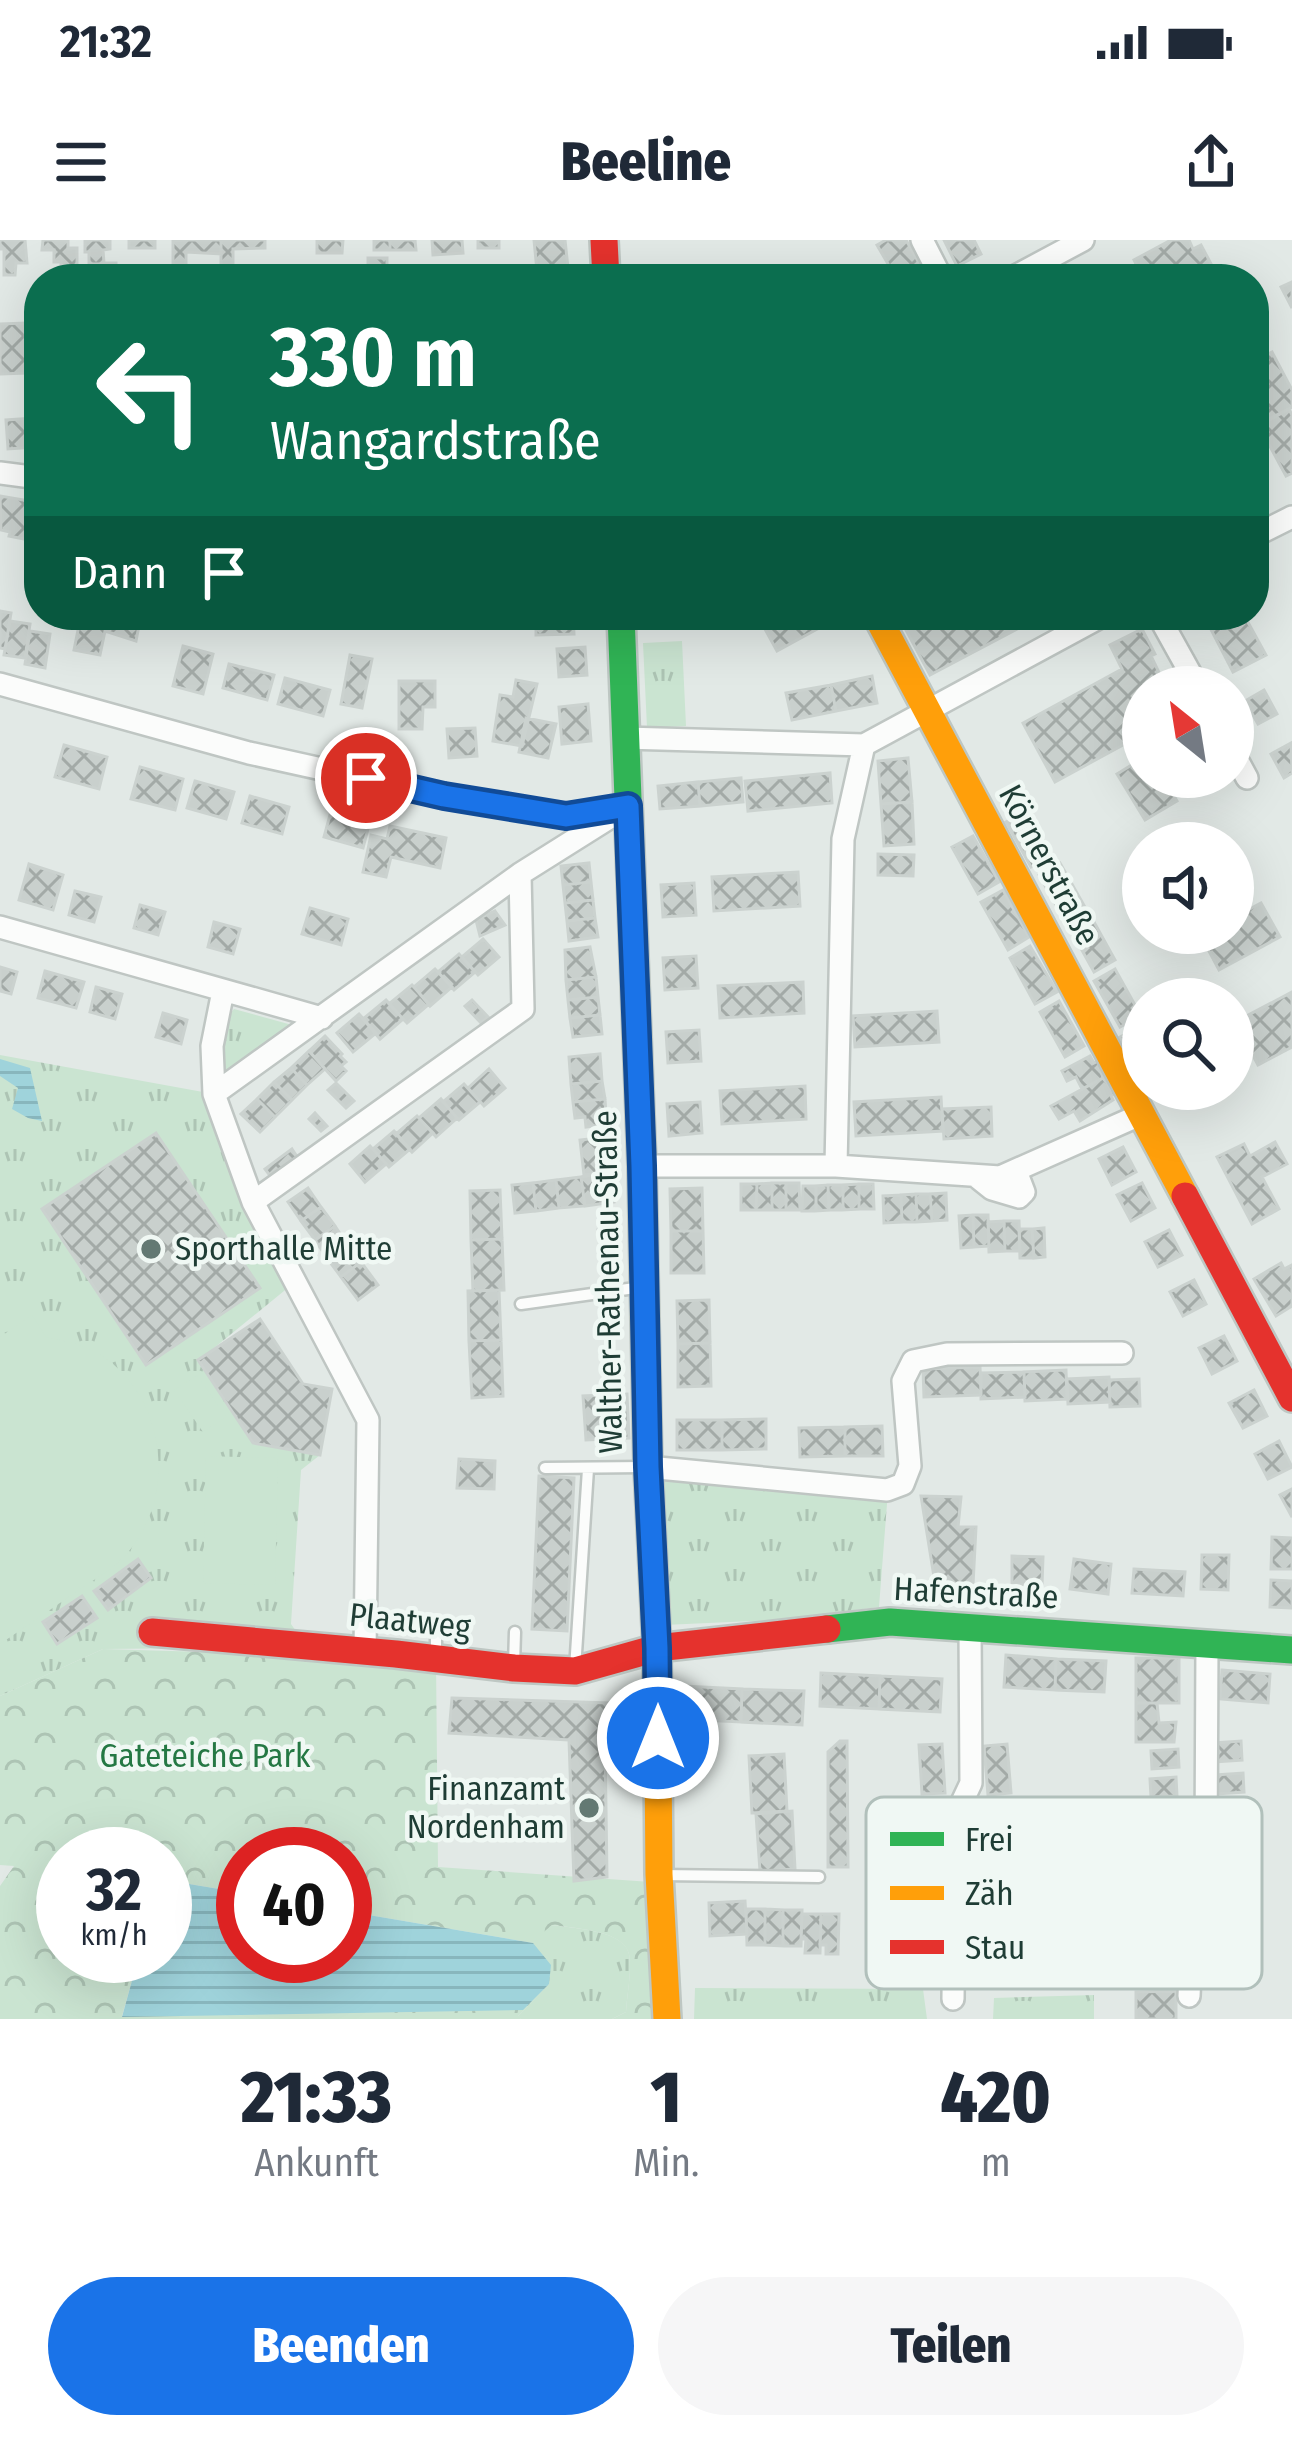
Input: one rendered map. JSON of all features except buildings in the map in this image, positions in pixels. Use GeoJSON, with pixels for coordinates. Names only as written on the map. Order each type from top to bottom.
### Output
{"type":"FeatureCollection","features":[{"type":"Feature","properties":{"kind":"street"},"geometry":{"type":"LineString","coordinates":[[1038,264],[1082,240]]}},
{"type":"Feature","properties":{"kind":"street","name":"Walther-Rathenau-Straße"},"geometry":{"type":"LineString","coordinates":[[621,630],[667,2019]]}},
{"type":"Feature","properties":{"kind":"street","name":"Körnerstraße"},"geometry":{"type":"LineString","coordinates":[[885,630],[1292,1398]]}},
{"type":"Feature","properties":{"kind":"street"},"geometry":{"type":"LineString","coordinates":[[625,739],[864,745],[1076,630]]}},
{"type":"Feature","properties":{"kind":"street"},"geometry":{"type":"LineString","coordinates":[[1166,630],[1186,666]]}},
{"type":"Feature","properties":{"kind":"street"},"geometry":{"type":"LineString","coordinates":[[0,684],[249,753],[444,796],[566,816],[628,806]]}},
{"type":"Feature","properties":{"kind":"street"},"geometry":{"type":"LineString","coordinates":[[836,1166],[842,839],[864,745]]}},
{"type":"Feature","properties":{"kind":"street"},"geometry":{"type":"LineString","coordinates":[[214,1094],[520,874],[628,806]]}},
{"type":"Feature","properties":{"kind":"street"},"geometry":{"type":"LineString","coordinates":[[253,1202],[523,1009],[520,874]]}},
{"type":"Feature","properties":{"kind":"street"},"geometry":{"type":"LineString","coordinates":[[0,927],[322,1018]]}},
{"type":"Feature","properties":{"kind":"street"},"geometry":{"type":"LineString","coordinates":[[223,991],[212,1046],[214,1094],[253,1202],[368,1420],[365,1652]]}},
{"type":"Feature","properties":{"kind":"street"},"geometry":{"type":"LineString","coordinates":[[642,1166],[836,1166],[1000,1178],[1141,1115]]}},
{"type":"Feature","properties":{"kind":"street"},"geometry":{"type":"LineString","coordinates":[[648,1467],[887,1490],[902,1484],[910,1466],[903,1381],[914,1361],[946,1354],[1122,1354]]}},
{"type":"Feature","properties":{"kind":"street","name":"Hafenstraße"},"geometry":{"type":"LineString","coordinates":[[657,1648],[890,1622],[1292,1650]]}},
{"type":"Feature","properties":{"kind":"street"},"geometry":{"type":"LineString","coordinates":[[964,1797],[971,1783],[970,1627]]}},
{"type":"Feature","properties":{"kind":"street","name":"Plaatweg"},"geometry":{"type":"LineString","coordinates":[[152,1632],[575,1671],[657,1648]]}},
{"type":"Feature","properties":{"kind":"street"},"geometry":{"type":"LineString","coordinates":[[1206,1797],[1208,1644]]}},
{"type":"Feature","properties":{"kind":"street"},"geometry":{"type":"LineString","coordinates":[[952,1989],[952,1999]]}},
{"type":"Feature","properties":{"kind":"street"},"geometry":{"type":"LineString","coordinates":[[1189,1989],[1189,1996]]}},
{"type":"Feature","properties":{"kind":"lane"},"geometry":{"type":"LineString","coordinates":[[521,1304],[645,1287]]}},
{"type":"Feature","properties":{"kind":"lane"},"geometry":{"type":"LineString","coordinates":[[545,1468],[648,1467]]}},
{"type":"Feature","properties":{"kind":"lane"},"geometry":{"type":"LineString","coordinates":[[575,1671],[588,1469]]}},
{"type":"Feature","properties":{"kind":"lane"},"geometry":{"type":"LineString","coordinates":[[436,1629],[436,1658]]}},
{"type":"Feature","properties":{"kind":"lane"},"geometry":{"type":"LineString","coordinates":[[514,1668],[515,1632]]}},
{"type":"Feature","properties":{"kind":"lane"},"geometry":{"type":"LineString","coordinates":[[659,1874],[819,1877]]}},
{"type":"Feature","properties":{"kind":"green space"},"geometry":{"type":"Polygon","coordinates":[[[682,641],[686,726],[647,728],[643,643],[682,641]]]}},
{"type":"Feature","properties":{"kind":"green space"},"geometry":{"type":"Polygon","coordinates":[[[234,1009],[292,1025],[224,1078],[225,1020],[234,1009]]]}},
{"type":"Feature","properties":{"kind":"green space"},"geometry":{"type":"Polygon","coordinates":[[[0,1055],[214,1094],[295,1282],[198,1361],[253,1442],[320,1455],[301,1470],[291,1624],[307,1647],[103,1649],[0,1696],[0,1055]]]}},
{"type":"Feature","properties":{"kind":"green space"},"geometry":{"type":"Polygon","coordinates":[[[32,1315],[46,1337],[93,1351],[121,1372],[150,1419],[158,1474],[144,1528],[124,1557],[0,1644],[0,1337],[32,1315]]]}},
{"type":"Feature","properties":{"kind":"green space"},"geometry":{"type":"Polygon","coordinates":[[[197,1375],[226,1417],[203,1432],[174,1390],[197,1375]]]}},
{"type":"Feature","properties":{"kind":"green space"},"geometry":{"type":"Polygon","coordinates":[[[206,1456],[278,1458],[275,1585],[203,1583],[206,1456]]]}},
{"type":"Feature","properties":{"kind":"green space"},"geometry":{"type":"Polygon","coordinates":[[[655,1470],[888,1491],[879,1607],[774,1620],[664,1625],[655,1470]]]}},
{"type":"Feature","properties":{"kind":"green space","name":"Gateteiche Park"},"geometry":{"type":"Polygon","coordinates":[[[103,1649],[436,1659],[438,1867],[651,1882],[651,2019],[612,2019],[626,2012],[630,1968],[625,1946],[596,1932],[552,1925],[533,1941],[551,1965],[549,1984],[518,2016],[521,2019],[0,2019],[0,1886],[14,1866],[0,1865],[0,1696],[103,1649]]]}},
{"type":"Feature","properties":{"kind":"green space"},"geometry":{"type":"Polygon","coordinates":[[[551,1925],[596,1932],[625,1946],[630,1968],[626,2012],[612,2019],[517,2017],[549,1984],[532,1941],[551,1925]]]}},
{"type":"Feature","properties":{"kind":"green space"},"geometry":{"type":"Polygon","coordinates":[[[695,1988],[923,1989],[927,2019],[694,2019],[695,1988]]]}},
{"type":"Feature","properties":{"kind":"green space"},"geometry":{"type":"Polygon","coordinates":[[[1094,1995],[1094,2019],[993,2019],[994,1998],[1094,1995]]]}},
{"type":"Feature","properties":{"kind":"water"},"geometry":{"type":"Polygon","coordinates":[[[0,1059],[30,1068],[42,1121],[12,1109],[18,1088],[0,1076],[0,1059]]]}},
{"type":"Feature","properties":{"kind":"water"},"geometry":{"type":"Polygon","coordinates":[[[192,1884],[216,1888],[216,1983],[372,1983],[372,1916],[533,1943],[551,1965],[549,1984],[523,2010],[122,2017],[131,1983],[192,1983],[192,1884]]]}},
{"type":"Feature","properties":{"kind":"traffic: fast"},"geometry":{"type":"LineString","coordinates":[[622,630],[645,1322]]}},
{"type":"Feature","properties":{"kind":"traffic: fast"},"geometry":{"type":"LineString","coordinates":[[827,1629],[890,1622],[1292,1650]]}},
{"type":"Feature","properties":{"kind":"traffic: slow"},"geometry":{"type":"LineString","coordinates":[[884,630],[1185,1196]]}},
{"type":"Feature","properties":{"kind":"traffic: slow"},"geometry":{"type":"LineString","coordinates":[[645,1322],[667,2019]]}},
{"type":"Feature","properties":{"kind":"traffic: jam"},"geometry":{"type":"LineString","coordinates":[[604,240],[605,264]]}},
{"type":"Feature","properties":{"kind":"traffic: jam"},"geometry":{"type":"LineString","coordinates":[[1185,1196],[1292,1398]]}},
{"type":"Feature","properties":{"kind":"traffic: jam"},"geometry":{"type":"LineString","coordinates":[[152,1632],[575,1671],[657,1648],[827,1629]]}},
{"type":"Feature","properties":{"kind":"place","name":"Sporthalle Mitte"},"geometry":{"type":"Point","coordinates":[151,1249]}},
{"type":"Feature","properties":{"kind":"place","name":"Finanzamt Nordenham"},"geometry":{"type":"Point","coordinates":[589,1808]}},
{"type":"Feature","properties":{"kind":"route"},"geometry":{"type":"LineString","coordinates":[[366,778],[566,816],[628,806],[658,1738]]}}]}
